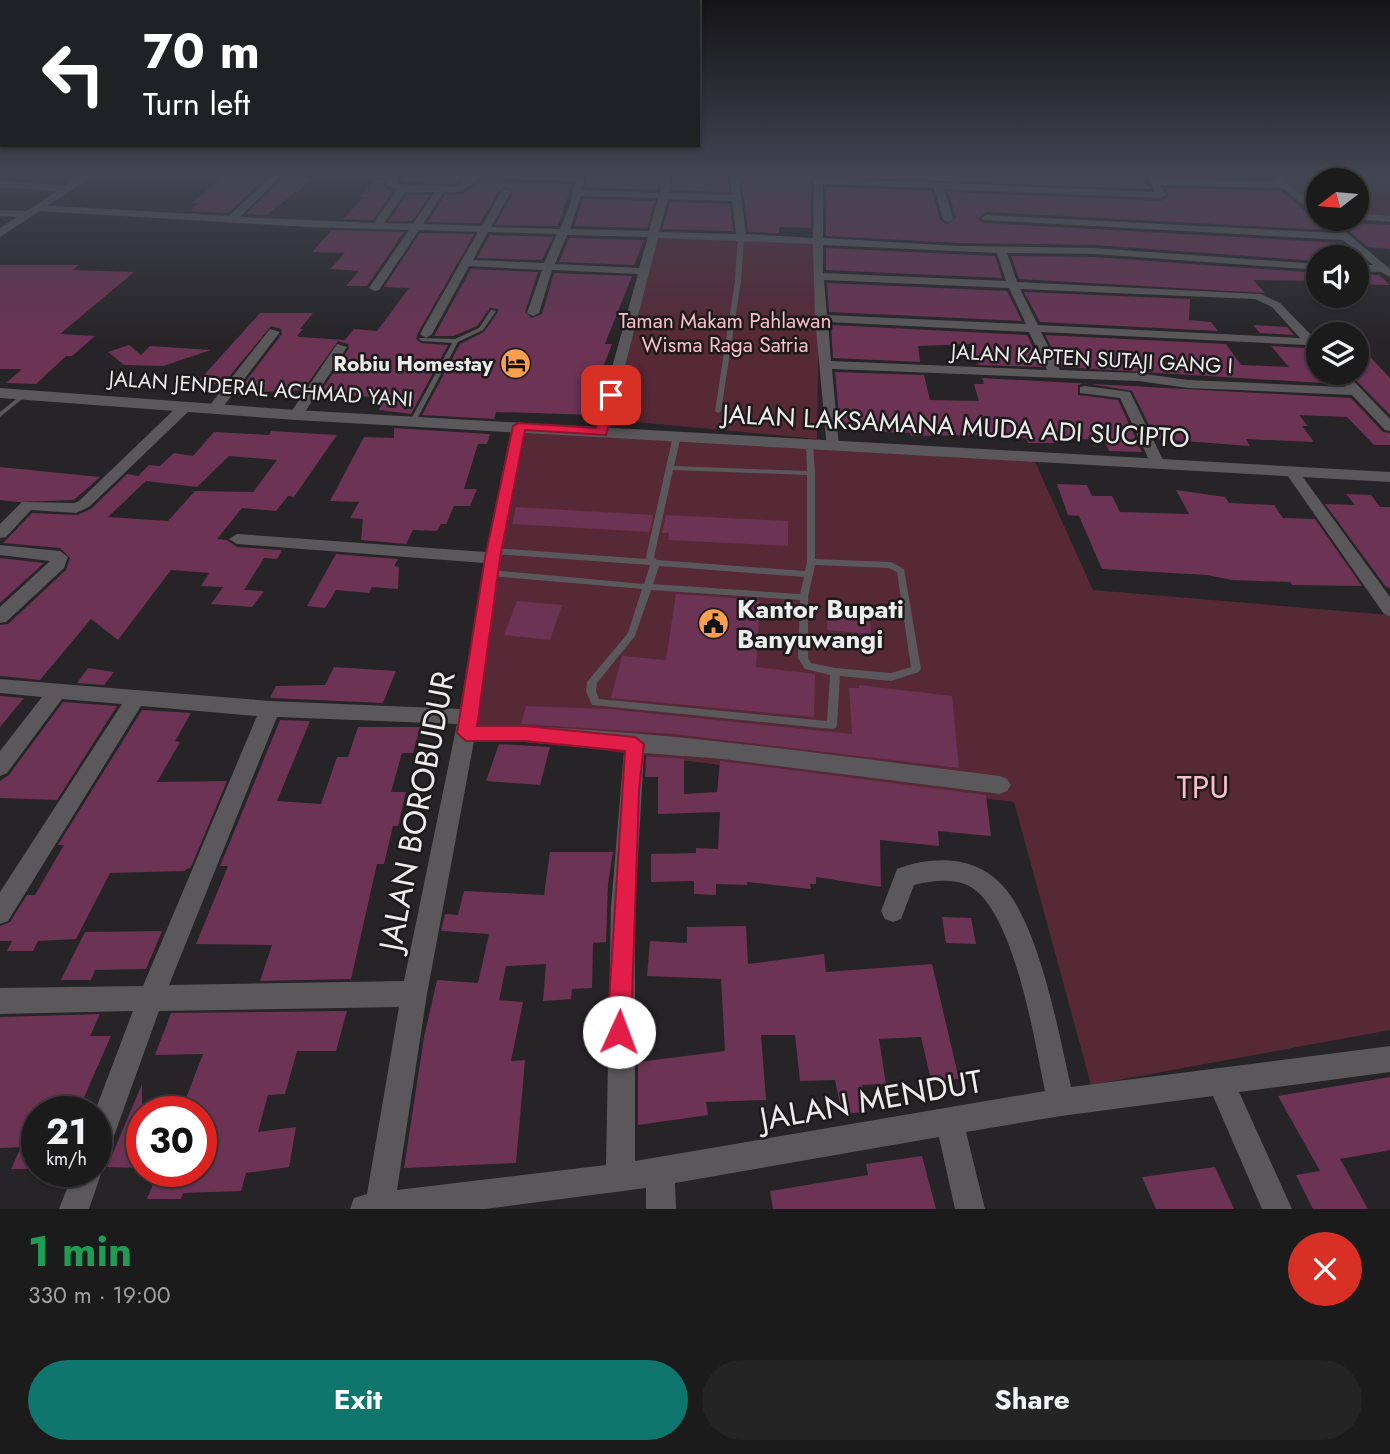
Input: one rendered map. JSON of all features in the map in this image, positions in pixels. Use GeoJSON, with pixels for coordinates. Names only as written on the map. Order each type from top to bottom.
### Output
{"type":"FeatureCollection","features":[{"type":"Feature","properties":{"kind":"main road","name":"JALAN JENDERAL ACHMAD YANI"},"geometry":{"type":"LineString","coordinates":[[0,393],[296,415],[519,426]]}},
{"type":"Feature","properties":{"kind":"main road","name":"JALAN LAKSAMANA MUDA ADI SUCIPTO"},"geometry":{"type":"LineString","coordinates":[[519,426],[1390,477]]}},
{"type":"Feature","properties":{"kind":"street"},"geometry":{"type":"LineString","coordinates":[[375,288],[414,229]]}},
{"type":"Feature","properties":{"kind":"street"},"geometry":{"type":"LineString","coordinates":[[465,229],[653,233],[1001,250],[1094,251],[1306,266]]}},
{"type":"Feature","properties":{"kind":"street"},"geometry":{"type":"LineString","coordinates":[[601,432],[654,229]]}},
{"type":"Feature","properties":{"kind":"street"},"geometry":{"type":"LineString","coordinates":[[740,229],[741,237]]}},
{"type":"Feature","properties":{"kind":"street"},"geometry":{"type":"LineString","coordinates":[[820,229],[818,276],[832,446]]}},
{"type":"Feature","properties":{"kind":"street"},"geometry":{"type":"LineString","coordinates":[[1203,229],[1347,237]]}},
{"type":"Feature","properties":{"kind":"street"},"geometry":{"type":"LineString","coordinates":[[424,337],[485,230]]}},
{"type":"Feature","properties":{"kind":"street"},"geometry":{"type":"LineString","coordinates":[[533,313],[563,230]]}},
{"type":"Feature","properties":{"kind":"street"},"geometry":{"type":"LineString","coordinates":[[1339,231],[1387,272]]}},
{"type":"Feature","properties":{"kind":"street"},"geometry":{"type":"LineString","coordinates":[[1001,250],[1013,285],[1056,376]]}},
{"type":"Feature","properties":{"kind":"street"},"geometry":{"type":"LineString","coordinates":[[466,263],[643,271]]}},
{"type":"Feature","properties":{"kind":"street"},"geometry":{"type":"LineString","coordinates":[[1369,270],[1387,272]]}},
{"type":"Feature","properties":{"kind":"street"},"geometry":{"type":"LineString","coordinates":[[818,276],[1256,296],[1276,305],[1306,337]]}},
{"type":"Feature","properties":{"kind":"street"},"geometry":{"type":"LineString","coordinates":[[821,318],[1306,346]]}},
{"type":"Feature","properties":{"kind":"street"},"geometry":{"type":"LineString","coordinates":[[215,408],[274,332]]}},
{"type":"Feature","properties":{"kind":"street"},"geometry":{"type":"LineString","coordinates":[[296,415],[341,347]]}},
{"type":"Feature","properties":{"kind":"street","name":"JALAN KAPTEN SUTAJI GANG I"},"geometry":{"type":"LineString","coordinates":[[825,365],[1056,376],[1138,377],[1188,384],[1356,391]]}},
{"type":"Feature","properties":{"kind":"street"},"geometry":{"type":"LineString","coordinates":[[1350,385],[1390,427]]}},
{"type":"Feature","properties":{"kind":"street"},"geometry":{"type":"LineString","coordinates":[[1085,390],[1125,395],[1158,464]]}},
{"type":"Feature","properties":{"kind":"street"},"geometry":{"type":"LineString","coordinates":[[0,533],[27,505],[76,508],[84,505],[186,406]]}},
{"type":"Feature","properties":{"kind":"street","name":"JALAN BOROBUDUR"},"geometry":{"type":"LineString","coordinates":[[374,1208],[467,725],[493,561],[519,426]]}},
{"type":"Feature","properties":{"kind":"street"},"geometry":{"type":"LineString","coordinates":[[1292,472],[1390,610]]}},
{"type":"Feature","properties":{"kind":"street"},"geometry":{"type":"LineString","coordinates":[[237,539],[493,561]]}},
{"type":"Feature","properties":{"kind":"street"},"geometry":{"type":"LineString","coordinates":[[0,550],[60,557],[58,564],[3,611]]}},
{"type":"Feature","properties":{"kind":"street"},"geometry":{"type":"LineString","coordinates":[[0,685],[467,725],[525,734],[760,755],[1000,785]]}},
{"type":"Feature","properties":{"kind":"street"},"geometry":{"type":"LineString","coordinates":[[0,767],[58,690]]}},
{"type":"Feature","properties":{"kind":"street"},"geometry":{"type":"LineString","coordinates":[[0,912],[137,696]]}},
{"type":"Feature","properties":{"kind":"street"},"geometry":{"type":"LineString","coordinates":[[112,1103],[149,1000],[270,709]]}},
{"type":"Feature","properties":{"kind":"street"},"geometry":{"type":"LineString","coordinates":[[621,1178],[619,1032],[630,790],[635,744]]}},
{"type":"Feature","properties":{"kind":"street"},"geometry":{"type":"LineString","coordinates":[[893,911],[905,877],[918,872],[953,872],[979,879],[997,898],[1016,928],[1061,1102]]}},
{"type":"Feature","properties":{"kind":"street"},"geometry":{"type":"LineString","coordinates":[[0,1001],[414,993]]}},
{"type":"Feature","properties":{"kind":"street","name":"JALAN MENDUT"},"geometry":{"type":"LineString","coordinates":[[374,1208],[621,1178],[1061,1102],[1390,1059]]}},
{"type":"Feature","properties":{"kind":"street"},"geometry":{"type":"LineString","coordinates":[[1221,1083],[1277,1209]]}},
{"type":"Feature","properties":{"kind":"street"},"geometry":{"type":"LineString","coordinates":[[949,1122],[971,1209]]}},
{"type":"Feature","properties":{"kind":"street"},"geometry":{"type":"LineString","coordinates":[[660,1172],[661,1209]]}},
{"type":"Feature","properties":{"kind":"street"},"geometry":{"type":"LineString","coordinates":[[74,1209],[82,1187]]}},
{"type":"Feature","properties":{"kind":"lane"},"geometry":{"type":"LineString","coordinates":[[718,411],[738,281],[741,237]]}},
{"type":"Feature","properties":{"kind":"lane"},"geometry":{"type":"LineString","coordinates":[[424,337],[456,341],[481,329],[493,310]]}},
{"type":"Feature","properties":{"kind":"lane"},"geometry":{"type":"LineString","coordinates":[[413,421],[456,341]]}},
{"type":"Feature","properties":{"kind":"lane"},"geometry":{"type":"LineString","coordinates":[[0,415],[25,394]]}},
{"type":"Feature","properties":{"kind":"lane"},"geometry":{"type":"LineString","coordinates":[[655,564],[650,557],[677,436]]}},
{"type":"Feature","properties":{"kind":"lane"},"geometry":{"type":"LineString","coordinates":[[810,445],[811,562],[804,597],[803,658],[808,666],[835,672],[891,677],[916,669],[901,571],[891,565],[811,562]]}},
{"type":"Feature","properties":{"kind":"lane"},"geometry":{"type":"LineString","coordinates":[[671,468],[811,473]]}},
{"type":"Feature","properties":{"kind":"lane"},"geometry":{"type":"LineString","coordinates":[[493,561],[655,564],[809,574]]}},
{"type":"Feature","properties":{"kind":"lane"},"geometry":{"type":"LineString","coordinates":[[493,561],[648,587],[804,597]]}},
{"type":"Feature","properties":{"kind":"lane"},"geometry":{"type":"LineString","coordinates":[[655,564],[632,634],[592,682],[591,691],[595,702],[832,725],[835,672]]}},
{"type":"Feature","properties":{"kind":"green space","name":"Taman Makam Pahlawan Wisma Raga Satria"},"geometry":{"type":"Polygon","coordinates":[[[654,234],[820,240],[817,439],[604,419],[654,234]]]}},
{"type":"Feature","properties":{"kind":"green space","name":"TPU"},"geometry":{"type":"Polygon","coordinates":[[[519,426],[918,445],[919,451],[1031,453],[1093,590],[1390,615],[1390,1030],[1091,1085],[1014,802],[466,733],[519,426]]]}},
{"type":"Feature","properties":{"kind":"building"},"geometry":{"type":"Polygon","coordinates":[[[677,229],[733,229],[733,231],[677,229]]]}},
{"type":"Feature","properties":{"kind":"building"},"geometry":{"type":"Polygon","coordinates":[[[748,229],[779,229],[779,233],[748,232],[748,229]]]}},
{"type":"Feature","properties":{"kind":"building"},"geometry":{"type":"Polygon","coordinates":[[[826,229],[1098,229],[1344,245],[1306,245],[1306,260],[1094,245],[959,243],[826,236],[826,229]]]}},
{"type":"Feature","properties":{"kind":"building"},"geometry":{"type":"Polygon","coordinates":[[[1390,229],[1390,249],[1369,247],[1349,231],[1390,229]]]}},
{"type":"Feature","properties":{"kind":"building"},"geometry":{"type":"Polygon","coordinates":[[[332,230],[404,232],[367,286],[346,286],[359,271],[330,269],[345,253],[312,252],[332,230]]]}},
{"type":"Feature","properties":{"kind":"building"},"geometry":{"type":"Polygon","coordinates":[[[420,233],[474,234],[418,333],[416,339],[421,343],[448,345],[411,414],[379,410],[382,404],[374,399],[375,397],[342,395],[346,390],[322,390],[349,348],[348,344],[338,341],[303,390],[259,392],[264,386],[243,385],[282,334],[281,329],[271,326],[223,384],[195,385],[260,313],[313,313],[300,329],[303,329],[297,336],[300,337],[345,340],[354,329],[377,331],[409,288],[384,287],[420,233]]]}},
{"type":"Feature","properties":{"kind":"building"},"geometry":{"type":"Polygon","coordinates":[[[490,235],[553,237],[542,260],[477,258],[490,235]]]}},
{"type":"Feature","properties":{"kind":"building"},"geometry":{"type":"Polygon","coordinates":[[[569,238],[644,240],[634,265],[559,262],[569,238]]]}},
{"type":"Feature","properties":{"kind":"building"},"geometry":{"type":"Polygon","coordinates":[[[826,248],[995,256],[1002,278],[826,270],[826,248]]]}},
{"type":"Feature","properties":{"kind":"building"},"geometry":{"type":"Polygon","coordinates":[[[1011,256],[1094,257],[1306,272],[1306,281],[1253,280],[1265,293],[1019,279],[1011,256]]]}},
{"type":"Feature","properties":{"kind":"building"},"geometry":{"type":"Polygon","coordinates":[[[0,265],[79,265],[73,270],[134,272],[60,334],[95,336],[72,356],[66,356],[36,384],[6,383],[22,369],[0,369],[0,265]]]}},
{"type":"Feature","properties":{"kind":"building"},"geometry":{"type":"Polygon","coordinates":[[[471,269],[538,272],[525,312],[532,318],[542,314],[554,273],[632,276],[605,344],[612,344],[596,386],[604,386],[596,415],[496,412],[494,419],[422,415],[460,344],[484,332],[498,312],[498,309],[490,308],[477,326],[454,336],[434,336],[471,269]]]}},
{"type":"Feature","properties":{"kind":"building"},"geometry":{"type":"Polygon","coordinates":[[[1369,275],[1379,275],[1390,285],[1369,284],[1369,275]]]}},
{"type":"Feature","properties":{"kind":"building"},"geometry":{"type":"Polygon","coordinates":[[[827,283],[1007,291],[1022,321],[829,312],[827,283]]]}},
{"type":"Feature","properties":{"kind":"building"},"geometry":{"type":"Polygon","coordinates":[[[1024,292],[1190,299],[1189,320],[1211,322],[1218,331],[1040,322],[1024,292]]]}},
{"type":"Feature","properties":{"kind":"building"},"geometry":{"type":"Polygon","coordinates":[[[831,325],[1027,335],[1043,367],[978,365],[972,344],[918,346],[920,362],[833,358],[831,325]]]}},
{"type":"Feature","properties":{"kind":"building"},"geometry":{"type":"Polygon","coordinates":[[[1253,325],[1287,327],[1294,335],[1260,333],[1253,325]]]}},
{"type":"Feature","properties":{"kind":"building"},"geometry":{"type":"Polygon","coordinates":[[[1045,335],[1226,344],[1241,365],[1289,367],[1271,346],[1306,348],[1306,382],[1062,367],[1045,335]]]}},
{"type":"Feature","properties":{"kind":"building"},"geometry":{"type":"Polygon","coordinates":[[[129,345],[141,355],[150,346],[211,350],[163,366],[124,365],[108,352],[129,345]]]}},
{"type":"Feature","properties":{"kind":"building"},"geometry":{"type":"Polygon","coordinates":[[[1369,356],[1390,378],[1390,415],[1361,385],[1369,385],[1369,356]]]}},
{"type":"Feature","properties":{"kind":"building"},"geometry":{"type":"Polygon","coordinates":[[[835,372],[924,375],[930,400],[979,401],[974,384],[984,384],[982,378],[1083,383],[1078,385],[1078,395],[1118,400],[1142,452],[1109,451],[1104,440],[1053,438],[1055,443],[1028,443],[1026,438],[1000,435],[911,436],[910,433],[882,432],[882,429],[840,427],[835,372]]]}},
{"type":"Feature","properties":{"kind":"building"},"geometry":{"type":"Polygon","coordinates":[[[1090,384],[1351,398],[1383,432],[1390,433],[1390,445],[1374,445],[1347,417],[1299,415],[1308,426],[1302,426],[1314,442],[1246,439],[1250,446],[1156,439],[1132,391],[1090,384]]]}},
{"type":"Feature","properties":{"kind":"building"},"geometry":{"type":"Polygon","coordinates":[[[394,428],[490,434],[487,444],[478,444],[464,489],[477,489],[470,506],[454,506],[446,524],[441,524],[437,531],[413,530],[406,544],[361,540],[363,519],[350,518],[359,502],[330,501],[364,437],[394,438],[394,428]]]}},
{"type":"Feature","properties":{"kind":"building"},"geometry":{"type":"Polygon","coordinates":[[[271,431],[337,435],[294,497],[288,496],[276,511],[242,508],[217,539],[227,540],[237,547],[282,550],[277,559],[264,558],[244,590],[264,591],[252,607],[211,604],[223,587],[201,586],[209,573],[171,570],[118,640],[91,619],[40,680],[0,676],[0,625],[8,624],[66,570],[70,558],[60,548],[3,543],[32,513],[77,515],[91,509],[127,474],[138,476],[149,465],[160,466],[174,453],[193,456],[214,432],[269,435],[271,431]],[[229,456],[197,487],[146,481],[108,517],[168,521],[195,491],[253,492],[277,460],[229,456]]]}},
{"type":"Feature","properties":{"kind":"building"},"geometry":{"type":"Polygon","coordinates":[[[0,467],[100,477],[74,500],[18,502],[0,500],[0,467]]]}},
{"type":"Feature","properties":{"kind":"building"},"geometry":{"type":"Polygon","coordinates":[[[1057,484],[1087,485],[1092,496],[1112,496],[1120,512],[1189,514],[1176,490],[1225,497],[1229,503],[1274,505],[1283,518],[1315,519],[1362,586],[1292,585],[1290,582],[1232,580],[1207,575],[1102,569],[1079,516],[1068,515],[1057,484]]]}},
{"type":"Feature","properties":{"kind":"building"},"geometry":{"type":"Polygon","coordinates":[[[1346,494],[1371,495],[1380,507],[1390,507],[1390,588],[1386,587],[1325,504],[1355,505],[1346,494]]]}},
{"type":"Feature","properties":{"kind":"building"},"geometry":{"type":"Polygon","coordinates":[[[516,507],[653,515],[649,532],[512,524],[516,507]]]}},
{"type":"Feature","properties":{"kind":"building"},"geometry":{"type":"Polygon","coordinates":[[[666,515],[788,521],[788,546],[668,540],[669,533],[662,533],[666,515]]]}},
{"type":"Feature","properties":{"kind":"building"},"geometry":{"type":"Polygon","coordinates":[[[336,554],[398,559],[394,566],[399,567],[398,589],[372,587],[369,593],[336,590],[325,608],[307,606],[336,554]]]}},
{"type":"Feature","properties":{"kind":"building"},"geometry":{"type":"Polygon","coordinates":[[[0,558],[44,563],[0,603],[0,558]]]}},
{"type":"Feature","properties":{"kind":"building"},"geometry":{"type":"Polygon","coordinates":[[[676,594],[760,600],[756,667],[815,674],[814,717],[611,698],[622,656],[666,660],[676,594]]]}},
{"type":"Feature","properties":{"kind":"building"},"geometry":{"type":"Polygon","coordinates":[[[517,601],[562,605],[550,640],[504,635],[517,601]]]}},
{"type":"Feature","properties":{"kind":"building"},"geometry":{"type":"Polygon","coordinates":[[[827,612],[870,615],[871,634],[827,630],[827,612]]]}},
{"type":"Feature","properties":{"kind":"building"},"geometry":{"type":"Polygon","coordinates":[[[334,667],[396,671],[383,703],[270,698],[276,686],[325,685],[334,667]]]}},
{"type":"Feature","properties":{"kind":"building"},"geometry":{"type":"Polygon","coordinates":[[[88,668],[114,672],[104,685],[77,683],[88,668]]]}},
{"type":"Feature","properties":{"kind":"building"},"geometry":{"type":"Polygon","coordinates":[[[859,685],[952,696],[959,768],[674,734],[521,724],[526,706],[608,709],[852,734],[849,688],[859,688],[859,685]]]}},
{"type":"Feature","properties":{"kind":"building"},"geometry":{"type":"Polygon","coordinates":[[[0,696],[24,698],[0,727],[0,696]]]}},
{"type":"Feature","properties":{"kind":"building"},"geometry":{"type":"Polygon","coordinates":[[[63,702],[117,706],[57,800],[0,798],[0,781],[9,775],[63,702]]]}},
{"type":"Feature","properties":{"kind":"building"},"geometry":{"type":"Polygon","coordinates":[[[142,710],[191,713],[175,741],[180,742],[157,782],[227,781],[191,867],[184,871],[110,873],[76,939],[38,941],[33,951],[7,951],[12,941],[0,941],[0,926],[10,922],[27,895],[35,895],[64,845],[58,845],[142,710]]]}},
{"type":"Feature","properties":{"kind":"building"},"geometry":{"type":"Polygon","coordinates":[[[280,720],[310,721],[277,801],[321,804],[337,757],[348,757],[358,727],[420,727],[413,753],[402,753],[391,792],[406,792],[398,826],[393,826],[384,864],[377,864],[351,979],[260,981],[272,945],[196,944],[228,866],[220,866],[280,720]]]}},
{"type":"Feature","properties":{"kind":"building"},"geometry":{"type":"Polygon","coordinates":[[[499,744],[550,747],[540,785],[486,781],[499,744]]]}},
{"type":"Feature","properties":{"kind":"building"},"geometry":{"type":"Polygon","coordinates":[[[646,756],[684,759],[684,794],[717,792],[720,761],[986,795],[991,836],[938,831],[939,846],[880,840],[881,887],[816,877],[816,884],[810,884],[811,889],[747,882],[747,885],[716,884],[716,895],[694,894],[694,881],[651,882],[651,854],[696,853],[696,848],[718,849],[720,812],[658,814],[658,777],[645,777],[646,756]]]}},
{"type":"Feature","properties":{"kind":"building"},"geometry":{"type":"Polygon","coordinates":[[[550,852],[613,852],[608,884],[606,942],[593,943],[592,988],[572,989],[571,999],[543,1001],[546,964],[506,966],[499,1000],[523,1002],[511,1061],[525,1060],[516,1163],[404,1168],[424,1037],[437,980],[478,983],[489,934],[441,931],[445,914],[458,915],[464,891],[544,895],[550,852]]]}},
{"type":"Feature","properties":{"kind":"building"},"geometry":{"type":"Polygon","coordinates":[[[942,917],[971,918],[976,944],[946,943],[942,917]]]}},
{"type":"Feature","properties":{"kind":"building"},"geometry":{"type":"Polygon","coordinates":[[[746,926],[748,964],[824,954],[826,972],[932,964],[959,1079],[931,1080],[921,1037],[879,1039],[886,1084],[862,1085],[866,1112],[842,1114],[835,1080],[800,1081],[795,1035],[761,1035],[766,1100],[706,1102],[708,1115],[638,1125],[638,1062],[725,1051],[721,979],[647,976],[650,941],[687,943],[687,927],[746,926]]]}},
{"type":"Feature","properties":{"kind":"building"},"geometry":{"type":"Polygon","coordinates":[[[162,931],[146,969],[95,970],[91,980],[61,980],[85,932],[162,931]]]}},
{"type":"Feature","properties":{"kind":"building"},"geometry":{"type":"Polygon","coordinates":[[[347,1011],[336,1051],[297,1051],[285,1094],[268,1095],[258,1132],[296,1127],[289,1167],[246,1173],[241,1191],[183,1193],[181,1199],[147,1199],[152,1187],[217,1187],[217,1096],[187,1096],[203,1054],[155,1055],[171,1013],[347,1011]]]}},
{"type":"Feature","properties":{"kind":"building"},"geometry":{"type":"Polygon","coordinates":[[[100,1014],[90,1036],[111,1036],[85,1096],[21,1096],[21,1147],[0,1148],[0,1017],[100,1014]]]}},
{"type":"Feature","properties":{"kind":"building"},"geometry":{"type":"Polygon","coordinates":[[[1390,1077],[1390,1150],[1340,1159],[1368,1209],[1313,1209],[1296,1175],[1320,1171],[1278,1096],[1390,1077]]]}},
{"type":"Feature","properties":{"kind":"building"},"geometry":{"type":"Polygon","coordinates":[[[126,1122],[126,1168],[112,1167],[112,1155],[126,1122]]]}},
{"type":"Feature","properties":{"kind":"building"},"geometry":{"type":"Polygon","coordinates":[[[21,1147],[21,1169],[11,1169],[21,1147]]]}},
{"type":"Feature","properties":{"kind":"building"},"geometry":{"type":"Polygon","coordinates":[[[922,1156],[936,1209],[773,1209],[770,1191],[868,1175],[866,1164],[922,1156]]]}},
{"type":"Feature","properties":{"kind":"building"},"geometry":{"type":"Polygon","coordinates":[[[1215,1167],[1234,1209],[1156,1209],[1142,1177],[1215,1167]]]}},
{"type":"Feature","properties":{"kind":"place","name":"Robiu Homestay"},"geometry":{"type":"Point","coordinates":[516,364]}},
{"type":"Feature","properties":{"kind":"place","name":"Kantor Bupati Banyuwangi"},"geometry":{"type":"Point","coordinates":[714,624]}},
{"type":"Feature","properties":{"kind":"route"},"geometry":{"type":"LineString","coordinates":[[611,395],[601,432],[519,426],[493,558],[466,733],[525,734],[635,744],[630,790],[619,1032]]}}]}
